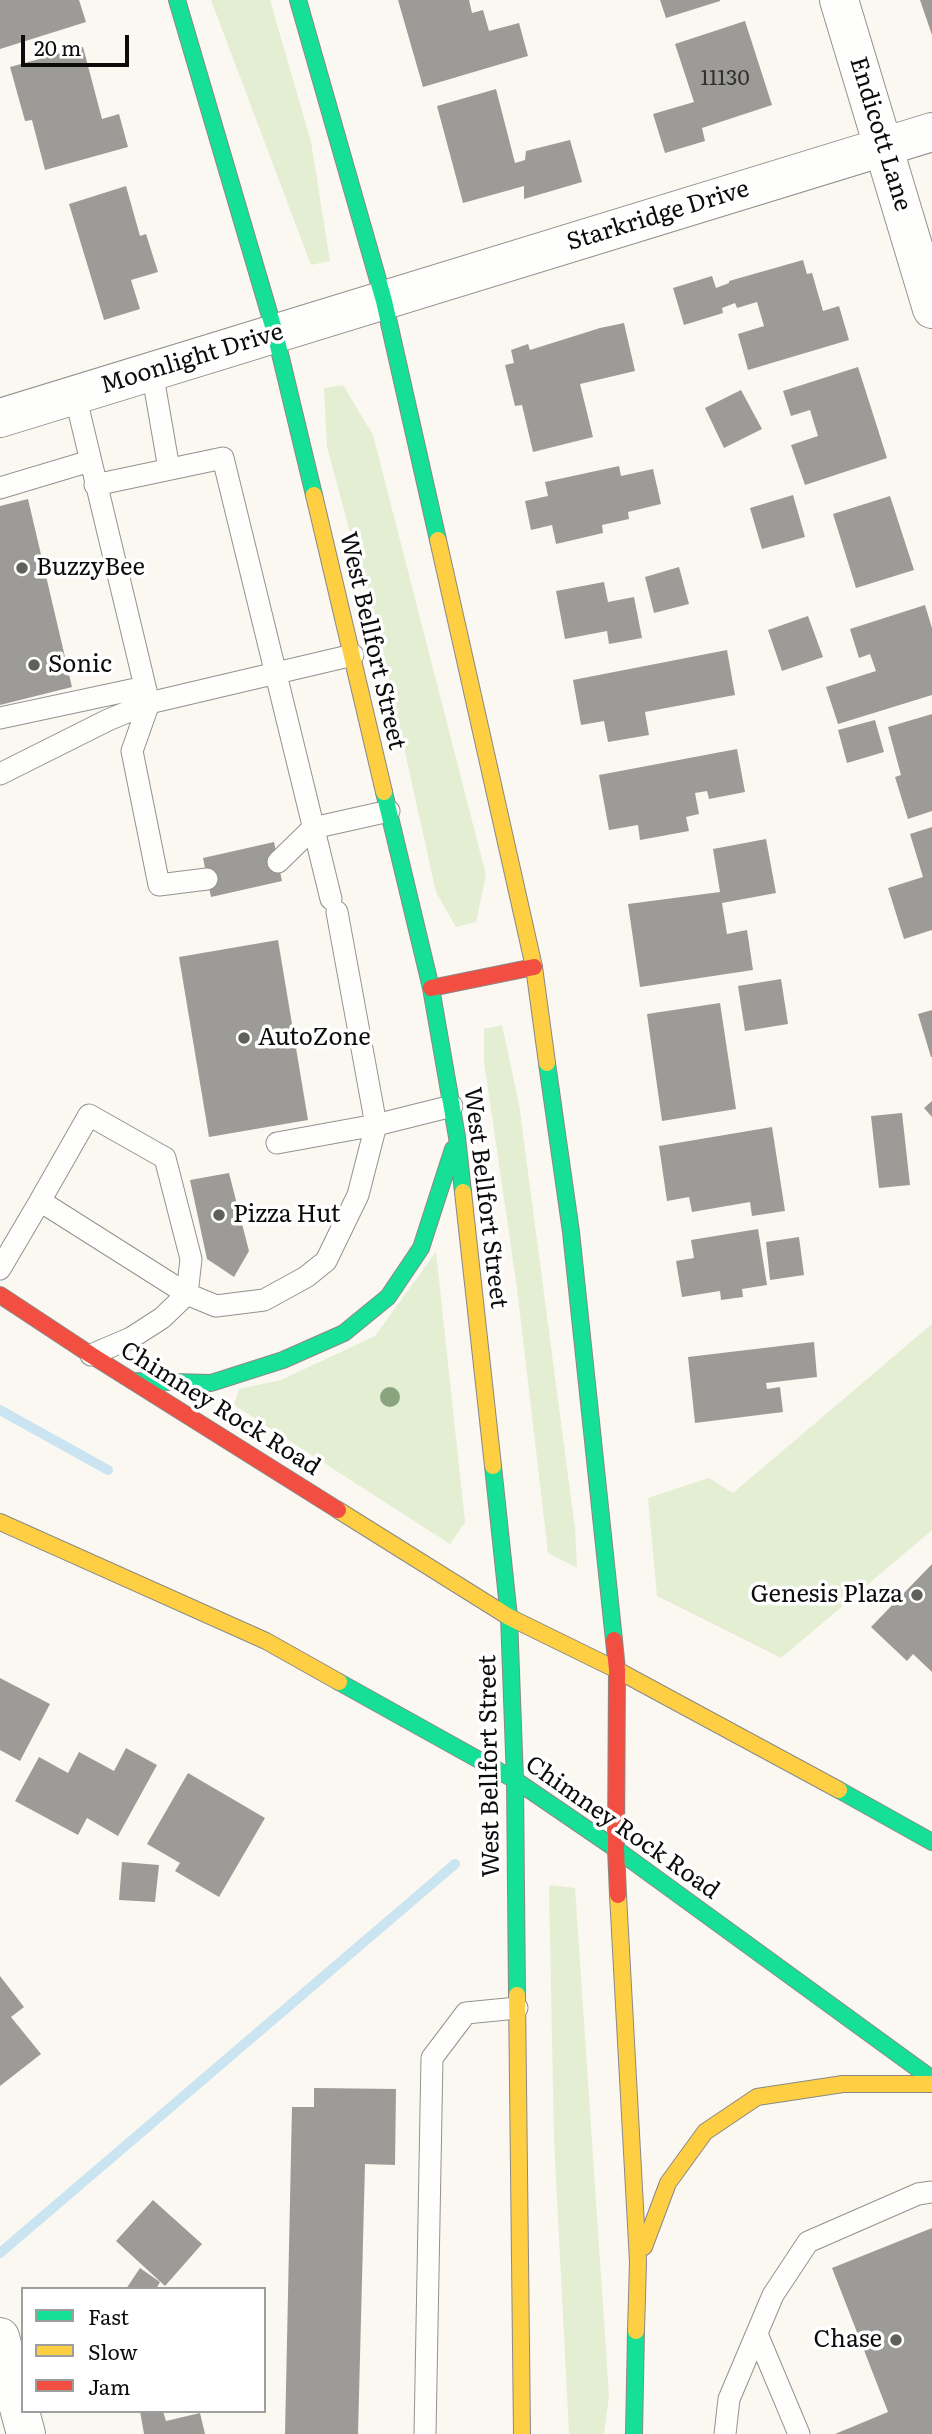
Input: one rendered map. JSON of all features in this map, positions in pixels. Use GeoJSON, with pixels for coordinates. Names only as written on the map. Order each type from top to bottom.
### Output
{"type":"FeatureCollection","features":[{"type":"Feature","properties":{"kind":"main road","name":"West Bellfort Street"},"geometry":{"type":"LineString","coordinates":[[177,0],[275,333],[431,988],[457,1137],[509,1617],[515,1780],[522,2434]]}},
{"type":"Feature","properties":{"kind":"main road"},"geometry":{"type":"LineString","coordinates":[[298,0],[384,301],[534,967],[576,1270],[617,1670],[616,1849],[638,2262],[634,2434]]}},
{"type":"Feature","properties":{"kind":"main road"},"geometry":{"type":"LineString","coordinates":[[431,988],[534,967]]}},
{"type":"Feature","properties":{"kind":"main road"},"geometry":{"type":"LineString","coordinates":[[131,1381],[211,1383],[274,1364],[344,1333],[388,1297],[421,1248],[457,1137]]}},
{"type":"Feature","properties":{"kind":"main road","name":"Chimney Rock Road"},"geometry":{"type":"LineString","coordinates":[[0,1295],[91,1356],[509,1617],[617,1670],[794,1764],[932,1842]]}},
{"type":"Feature","properties":{"kind":"main road","name":"Chimney Rock Road"},"geometry":{"type":"LineString","coordinates":[[0,1522],[266,1641],[515,1780],[616,1849],[932,2079]]}},
{"type":"Feature","properties":{"kind":"main road"},"geometry":{"type":"LineString","coordinates":[[638,2262],[668,2183],[705,2132],[757,2097],[843,2084],[932,2084]]}},
{"type":"Feature","properties":{"kind":"street","name":"Endicott Lane"},"geometry":{"type":"LineString","coordinates":[[839,0],[932,309]]}},
{"type":"Feature","properties":{"kind":"street","name":"Starkridge Drive"},"geometry":{"type":"LineString","coordinates":[[384,301],[932,132]]}},
{"type":"Feature","properties":{"kind":"street","name":"Moonlight Drive"},"geometry":{"type":"LineString","coordinates":[[0,418],[384,301]]}},
{"type":"Feature","properties":{"kind":"street"},"geometry":{"type":"LineString","coordinates":[[0,2337],[26,2434]]}},
{"type":"Feature","properties":{"kind":"lane"},"geometry":{"type":"LineString","coordinates":[[152,371],[169,469]]}},
{"type":"Feature","properties":{"kind":"lane"},"geometry":{"type":"LineString","coordinates":[[75,395],[147,695],[132,751],[159,885],[207,879]]}},
{"type":"Feature","properties":{"kind":"lane"},"geometry":{"type":"LineString","coordinates":[[40,1201],[187,1294],[216,1306],[264,1300],[306,1277],[326,1261],[358,1195],[376,1125],[334,905],[223,458],[95,485]]}},
{"type":"Feature","properties":{"kind":"lane"},"geometry":{"type":"LineString","coordinates":[[0,488],[90,461]]}},
{"type":"Feature","properties":{"kind":"lane"},"geometry":{"type":"LineString","coordinates":[[0,718],[276,673],[353,655]]}},
{"type":"Feature","properties":{"kind":"lane"},"geometry":{"type":"LineString","coordinates":[[0,774],[108,720],[147,695]]}},
{"type":"Feature","properties":{"kind":"lane"},"geometry":{"type":"LineString","coordinates":[[278,862],[313,828],[389,811]]}},
{"type":"Feature","properties":{"kind":"lane"},"geometry":{"type":"LineString","coordinates":[[276,1143],[376,1125],[452,1106]]}},
{"type":"Feature","properties":{"kind":"lane"},"geometry":{"type":"LineString","coordinates":[[0,1269],[89,1115],[165,1158],[191,1259],[187,1294],[162,1318],[131,1338],[91,1356]]}},
{"type":"Feature","properties":{"kind":"lane"},"geometry":{"type":"LineString","coordinates":[[425,2434],[432,2058],[466,2013],[517,2008]]}},
{"type":"Feature","properties":{"kind":"lane"},"geometry":{"type":"LineString","coordinates":[[725,2434],[729,2399],[773,2295],[808,2242],[918,2194],[932,2192]]}},
{"type":"Feature","properties":{"kind":"lane"},"geometry":{"type":"LineString","coordinates":[[757,2334],[799,2434]]}},
{"type":"Feature","properties":{"kind":"green space"},"geometry":{"type":"Polygon","coordinates":[[[211,0],[270,0],[311,142],[330,261],[311,265],[211,0]]]}},
{"type":"Feature","properties":{"kind":"green space"},"geometry":{"type":"Polygon","coordinates":[[[343,385],[373,435],[486,875],[476,922],[456,927],[436,892],[385,662],[327,447],[324,388],[343,385]]]}},
{"type":"Feature","properties":{"kind":"green space"},"geometry":{"type":"Polygon","coordinates":[[[502,1025],[519,1104],[575,1529],[577,1568],[548,1553],[517,1288],[484,1061],[484,1029],[502,1025]]]}},
{"type":"Feature","properties":{"kind":"green space"},"geometry":{"type":"Polygon","coordinates":[[[436,1252],[465,1522],[450,1544],[234,1405],[239,1389],[281,1380],[375,1336],[436,1252]]]}},
{"type":"Feature","properties":{"kind":"green space"},"geometry":{"type":"Polygon","coordinates":[[[932,1324],[932,1530],[781,1658],[657,1596],[648,1498],[709,1478],[733,1493],[932,1324]]]}},
{"type":"Feature","properties":{"kind":"green space"},"geometry":{"type":"Polygon","coordinates":[[[549,1885],[575,1888],[609,2396],[604,2434],[569,2434],[554,2138],[549,1885]]]}},
{"type":"Feature","properties":{"kind":"building"},"geometry":{"type":"Polygon","coordinates":[[[0,0],[79,0],[86,22],[0,49],[0,0]]]}},
{"type":"Feature","properties":{"kind":"building"},"geometry":{"type":"Polygon","coordinates":[[[398,0],[469,0],[472,13],[483,10],[489,31],[519,23],[528,56],[423,87],[398,0]]]}},
{"type":"Feature","properties":{"kind":"building"},"geometry":{"type":"Polygon","coordinates":[[[660,0],[720,0],[720,1],[666,18],[660,0]]]}},
{"type":"Feature","properties":{"kind":"building"},"geometry":{"type":"Polygon","coordinates":[[[920,0],[932,0],[932,35],[920,0]]]}},
{"type":"Feature","properties":{"kind":"building"},"geometry":{"type":"Polygon","coordinates":[[[745,21],[772,105],[702,128],[705,141],[665,153],[653,114],[694,102],[675,44],[745,21]]]}},
{"type":"Feature","properties":{"kind":"building"},"geometry":{"type":"Polygon","coordinates":[[[83,47],[102,119],[119,114],[128,147],[45,170],[32,120],[25,121],[10,67],[83,47]]]}},
{"type":"Feature","properties":{"kind":"building"},"geometry":{"type":"Polygon","coordinates":[[[496,89],[515,163],[525,160],[526,151],[570,140],[582,182],[524,199],[524,186],[463,203],[437,106],[496,89]]]}},
{"type":"Feature","properties":{"kind":"building"},"geometry":{"type":"Polygon","coordinates":[[[126,186],[140,236],[146,234],[158,272],[131,280],[140,309],[104,320],[69,204],[126,186]]]}},
{"type":"Feature","properties":{"kind":"building"},"geometry":{"type":"Polygon","coordinates":[[[803,260],[807,274],[812,273],[823,311],[839,306],[849,340],[748,370],[738,334],[764,326],[757,302],[737,308],[735,303],[722,308],[723,313],[684,325],[673,288],[712,276],[716,288],[729,281],[803,260]]]}},
{"type":"Feature","properties":{"kind":"building"},"geometry":{"type":"Polygon","coordinates":[[[624,323],[635,371],[580,384],[593,437],[533,452],[522,405],[515,406],[505,365],[514,363],[511,350],[528,344],[530,350],[624,323]]]}},
{"type":"Feature","properties":{"kind":"building"},"geometry":{"type":"Polygon","coordinates":[[[858,367],[887,458],[805,485],[791,445],[818,436],[810,410],[791,416],[783,391],[858,367]]]}},
{"type":"Feature","properties":{"kind":"building"},"geometry":{"type":"Polygon","coordinates":[[[741,390],[762,429],[724,448],[705,408],[741,390]]]}},
{"type":"Feature","properties":{"kind":"building"},"geometry":{"type":"Polygon","coordinates":[[[619,466],[621,476],[653,469],[661,504],[628,512],[629,519],[602,525],[603,533],[556,544],[552,525],[531,530],[525,501],[548,496],[545,482],[619,466]]]}},
{"type":"Feature","properties":{"kind":"building"},"geometry":{"type":"Polygon","coordinates":[[[793,495],[805,537],[762,549],[750,508],[793,495]]]}},
{"type":"Feature","properties":{"kind":"building"},"geometry":{"type":"Polygon","coordinates":[[[890,496],[914,570],[856,588],[833,514],[890,496]]]}},
{"type":"Feature","properties":{"kind":"building"},"geometry":{"type":"Polygon","coordinates":[[[28,499],[72,687],[0,705],[0,506],[28,499]]]}},
{"type":"Feature","properties":{"kind":"building"},"geometry":{"type":"Polygon","coordinates":[[[679,567],[689,604],[654,613],[645,577],[679,567]]]}},
{"type":"Feature","properties":{"kind":"building"},"geometry":{"type":"Polygon","coordinates":[[[604,582],[608,602],[634,597],[642,638],[609,644],[607,631],[565,639],[556,591],[604,582]]]}},
{"type":"Feature","properties":{"kind":"building"},"geometry":{"type":"Polygon","coordinates":[[[925,605],[932,628],[932,695],[838,724],[826,687],[876,671],[870,654],[859,658],[850,629],[925,605]]]}},
{"type":"Feature","properties":{"kind":"building"},"geometry":{"type":"Polygon","coordinates":[[[808,616],[823,657],[782,671],[768,630],[808,616]]]}},
{"type":"Feature","properties":{"kind":"building"},"geometry":{"type":"Polygon","coordinates":[[[727,650],[735,695],[645,712],[649,735],[608,742],[604,721],[581,725],[573,680],[727,650]]]}},
{"type":"Feature","properties":{"kind":"building"},"geometry":{"type":"Polygon","coordinates":[[[932,714],[932,811],[908,819],[895,777],[901,775],[888,727],[932,714]]]}},
{"type":"Feature","properties":{"kind":"building"},"geometry":{"type":"Polygon","coordinates":[[[875,720],[884,752],[847,763],[838,730],[875,720]]]}},
{"type":"Feature","properties":{"kind":"building"},"geometry":{"type":"Polygon","coordinates":[[[737,749],[745,792],[709,799],[707,791],[695,793],[699,814],[686,817],[689,831],[640,840],[638,825],[609,830],[599,775],[737,749]]]}},
{"type":"Feature","properties":{"kind":"building"},"geometry":{"type":"Polygon","coordinates":[[[932,827],[932,930],[904,939],[888,888],[923,877],[910,834],[932,827]]]}},
{"type":"Feature","properties":{"kind":"building"},"geometry":{"type":"Polygon","coordinates":[[[766,839],[776,893],[722,903],[727,934],[747,930],[753,970],[640,987],[628,904],[720,892],[713,849],[766,839]]]}},
{"type":"Feature","properties":{"kind":"building"},"geometry":{"type":"Polygon","coordinates":[[[274,842],[282,881],[211,897],[203,858],[274,842]]]}},
{"type":"Feature","properties":{"kind":"building","name":"AutoZone"},"geometry":{"type":"Polygon","coordinates":[[[278,940],[308,1120],[209,1137],[179,957],[278,940]]]}},
{"type":"Feature","properties":{"kind":"building"},"geometry":{"type":"Polygon","coordinates":[[[781,979],[788,1024],[745,1031],[738,986],[781,979]]]}},
{"type":"Feature","properties":{"kind":"building"},"geometry":{"type":"Polygon","coordinates":[[[720,1003],[736,1109],[662,1121],[647,1014],[720,1003]]]}},
{"type":"Feature","properties":{"kind":"building"},"geometry":{"type":"Polygon","coordinates":[[[932,1010],[932,1057],[931,1057],[918,1014],[932,1010]]]}},
{"type":"Feature","properties":{"kind":"building"},"geometry":{"type":"Polygon","coordinates":[[[932,1101],[932,1117],[924,1108],[932,1101]]]}},
{"type":"Feature","properties":{"kind":"building"},"geometry":{"type":"Polygon","coordinates":[[[902,1113],[910,1185],[879,1188],[871,1116],[902,1113]]]}},
{"type":"Feature","properties":{"kind":"building"},"geometry":{"type":"Polygon","coordinates":[[[772,1127],[785,1211],[752,1216],[750,1202],[692,1212],[689,1197],[667,1201],[659,1146],[772,1127]]]}},
{"type":"Feature","properties":{"kind":"building","name":"Pizza Hut"},"geometry":{"type":"Polygon","coordinates":[[[229,1173],[249,1251],[234,1277],[207,1259],[190,1180],[229,1173]]]}},
{"type":"Feature","properties":{"kind":"building"},"geometry":{"type":"Polygon","coordinates":[[[758,1229],[767,1285],[742,1289],[743,1297],[721,1300],[720,1291],[682,1297],[676,1261],[694,1258],[691,1240],[758,1229]]]}},
{"type":"Feature","properties":{"kind":"building"},"geometry":{"type":"Polygon","coordinates":[[[799,1237],[804,1275],[770,1280],[766,1242],[799,1237]]]}},
{"type":"Feature","properties":{"kind":"building"},"geometry":{"type":"Polygon","coordinates":[[[814,1342],[817,1377],[766,1383],[767,1389],[780,1387],[783,1412],[695,1423],[688,1357],[814,1342]]]}},
{"type":"Feature","properties":{"kind":"building","name":"Genesis Plaza"},"geometry":{"type":"Polygon","coordinates":[[[932,1564],[932,1672],[913,1654],[907,1661],[871,1627],[932,1564]]]}},
{"type":"Feature","properties":{"kind":"building"},"geometry":{"type":"Polygon","coordinates":[[[0,1678],[50,1704],[20,1761],[0,1750],[0,1678]]]}},
{"type":"Feature","properties":{"kind":"building"},"geometry":{"type":"Polygon","coordinates":[[[126,1748],[157,1765],[118,1836],[87,1818],[78,1835],[15,1801],[39,1757],[68,1773],[79,1752],[114,1771],[126,1748]]]}},
{"type":"Feature","properties":{"kind":"building"},"geometry":{"type":"Polygon","coordinates":[[[188,1773],[265,1818],[219,1897],[175,1871],[180,1863],[147,1844],[188,1773]]]}},
{"type":"Feature","properties":{"kind":"building"},"geometry":{"type":"Polygon","coordinates":[[[122,1862],[159,1865],[155,1902],[119,1900],[122,1862]]]}},
{"type":"Feature","properties":{"kind":"building"},"geometry":{"type":"Polygon","coordinates":[[[0,1976],[24,2007],[11,2017],[41,2054],[0,2086],[0,1976]]]}},
{"type":"Feature","properties":{"kind":"building"},"geometry":{"type":"Polygon","coordinates":[[[314,2088],[396,2089],[395,2165],[365,2164],[358,2434],[285,2434],[292,2107],[314,2107],[314,2088]]]}},
{"type":"Feature","properties":{"kind":"building"},"geometry":{"type":"Polygon","coordinates":[[[153,2200],[202,2244],[165,2286],[116,2241],[153,2200]]]}},
{"type":"Feature","properties":{"kind":"building","name":"Chase"},"geometry":{"type":"Polygon","coordinates":[[[932,2228],[932,2434],[835,2434],[888,2412],[832,2268],[932,2228]]]}},
{"type":"Feature","properties":{"kind":"building"},"geometry":{"type":"Polygon","coordinates":[[[140,2268],[160,2282],[157,2287],[127,2287],[140,2268]]]}},
{"type":"Feature","properties":{"kind":"building"},"geometry":{"type":"Polygon","coordinates":[[[140,2413],[164,2413],[166,2421],[200,2413],[205,2434],[144,2434],[140,2413]]]}},
{"type":"Feature","properties":{"kind":"waterway"},"geometry":{"type":"LineString","coordinates":[[0,1410],[108,1470]]}},
{"type":"Feature","properties":{"kind":"waterway"},"geometry":{"type":"LineString","coordinates":[[0,2253],[455,1864]]}},
{"type":"Feature","properties":{"kind":"traffic: fast"},"geometry":{"type":"LineString","coordinates":[[177,0],[275,333],[314,495]]}},
{"type":"Feature","properties":{"kind":"traffic: fast"},"geometry":{"type":"LineString","coordinates":[[298,0],[384,301],[438,540]]}},
{"type":"Feature","properties":{"kind":"traffic: fast"},"geometry":{"type":"LineString","coordinates":[[384,792],[431,988],[457,1137],[463,1192]]}},
{"type":"Feature","properties":{"kind":"traffic: fast"},"geometry":{"type":"LineString","coordinates":[[547,1063],[571,1232],[614,1640]]}},
{"type":"Feature","properties":{"kind":"traffic: fast"},"geometry":{"type":"LineString","coordinates":[[133,1381],[211,1383],[283,1360],[344,1333],[388,1297],[421,1248],[453,1149]]}},
{"type":"Feature","properties":{"kind":"traffic: fast"},"geometry":{"type":"LineString","coordinates":[[493,1466],[509,1617],[515,1780],[517,1995]]}},
{"type":"Feature","properties":{"kind":"traffic: fast"},"geometry":{"type":"LineString","coordinates":[[339,1682],[515,1780],[616,1849],[932,2079]]}},
{"type":"Feature","properties":{"kind":"traffic: fast"},"geometry":{"type":"LineString","coordinates":[[839,1790],[932,1842]]}},
{"type":"Feature","properties":{"kind":"traffic: fast"},"geometry":{"type":"LineString","coordinates":[[634,2434],[636,2331]]}},
{"type":"Feature","properties":{"kind":"traffic: slow"},"geometry":{"type":"LineString","coordinates":[[314,495],[384,792]]}},
{"type":"Feature","properties":{"kind":"traffic: slow"},"geometry":{"type":"LineString","coordinates":[[438,540],[534,967],[547,1063]]}},
{"type":"Feature","properties":{"kind":"traffic: slow"},"geometry":{"type":"LineString","coordinates":[[463,1192],[493,1466]]}},
{"type":"Feature","properties":{"kind":"traffic: slow"},"geometry":{"type":"LineString","coordinates":[[338,1510],[509,1617],[617,1670],[839,1790]]}},
{"type":"Feature","properties":{"kind":"traffic: slow"},"geometry":{"type":"LineString","coordinates":[[0,1522],[266,1641],[339,1682]]}},
{"type":"Feature","properties":{"kind":"traffic: slow"},"geometry":{"type":"LineString","coordinates":[[618,1895],[638,2262],[636,2331]]}},
{"type":"Feature","properties":{"kind":"traffic: slow"},"geometry":{"type":"LineString","coordinates":[[517,1995],[522,2434]]}},
{"type":"Feature","properties":{"kind":"traffic: slow"},"geometry":{"type":"LineString","coordinates":[[644,2247],[668,2183],[705,2132],[757,2097],[843,2084],[932,2084]]}},
{"type":"Feature","properties":{"kind":"traffic: jam"},"geometry":{"type":"LineString","coordinates":[[431,988],[534,967]]}},
{"type":"Feature","properties":{"kind":"traffic: jam"},"geometry":{"type":"LineString","coordinates":[[0,1295],[338,1510]]}},
{"type":"Feature","properties":{"kind":"traffic: jam"},"geometry":{"type":"LineString","coordinates":[[614,1640],[617,1670],[618,1895]]}},
{"type":"Feature","properties":{"kind":"place","name":"BuzzyBee"},"geometry":{"type":"Point","coordinates":[22,568]}},
{"type":"Feature","properties":{"kind":"place","name":"Sonic"},"geometry":{"type":"Point","coordinates":[34,665]}},
{"type":"Feature","properties":{"kind":"place","name":"AutoZone"},"geometry":{"type":"Point","coordinates":[244,1038]}},
{"type":"Feature","properties":{"kind":"place","name":"Pizza Hut"},"geometry":{"type":"Point","coordinates":[219,1215]}},
{"type":"Feature","properties":{"kind":"place","name":"Genesis Plaza"},"geometry":{"type":"Point","coordinates":[917,1595]}},
{"type":"Feature","properties":{"kind":"place","name":"Chase"},"geometry":{"type":"Point","coordinates":[896,2340]}}]}
